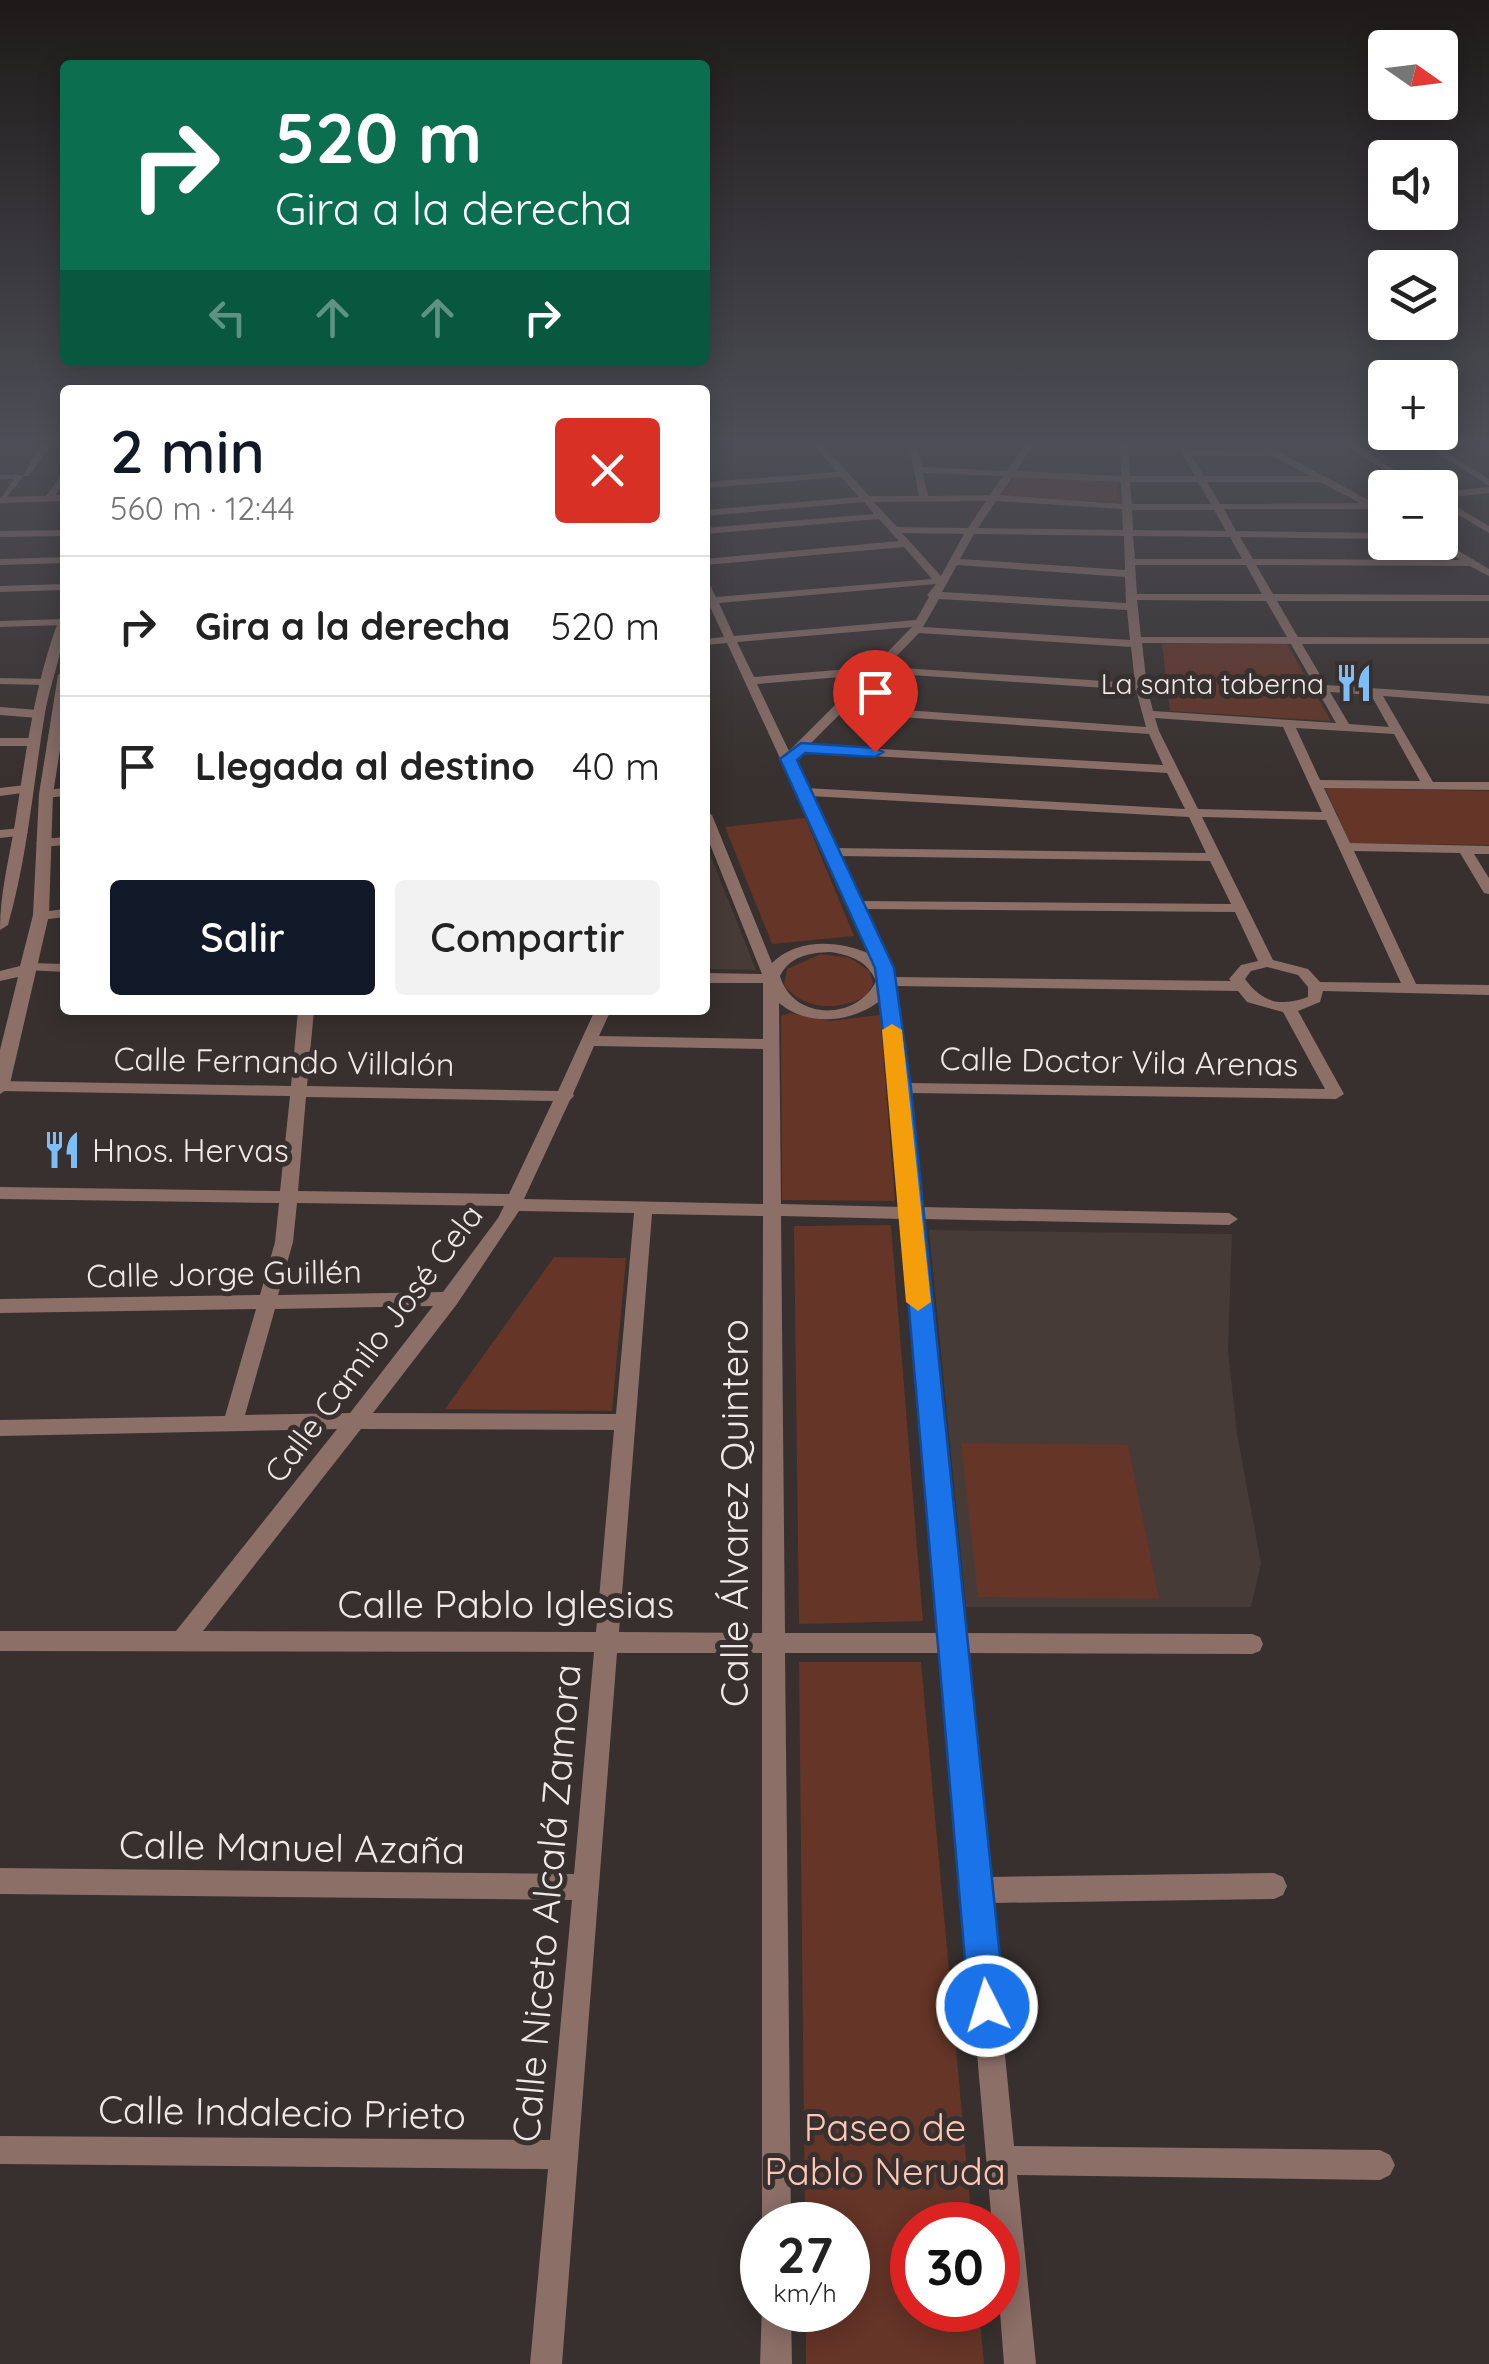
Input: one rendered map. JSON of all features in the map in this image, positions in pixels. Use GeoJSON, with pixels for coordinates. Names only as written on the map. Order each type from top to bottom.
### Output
{"type":"FeatureCollection","features":[{"type":"Feature","properties":{"kind":"street"},"geometry":{"type":"LineString","coordinates":[[710,562],[790,554]]}},
{"type":"Feature","properties":{"kind":"street"},"geometry":{"type":"LineString","coordinates":[[914,554],[940,581]]}},
{"type":"Feature","properties":{"kind":"street"},"geometry":{"type":"LineString","coordinates":[[795,754],[880,670],[917,626],[957,554]]}},
{"type":"Feature","properties":{"kind":"street"},"geometry":{"type":"LineString","coordinates":[[1131,554],[1142,688],[1153,731],[1267,963]]}},
{"type":"Feature","properties":{"kind":"street"},"geometry":{"type":"LineString","coordinates":[[1244,554],[1345,728]]}},
{"type":"Feature","properties":{"kind":"street"},"geometry":{"type":"LineString","coordinates":[[1459,554],[1489,573]]}},
{"type":"Feature","properties":{"kind":"street"},"geometry":{"type":"LineString","coordinates":[[0,562],[60,560]]}},
{"type":"Feature","properties":{"kind":"street"},"geometry":{"type":"LineString","coordinates":[[952,562],[1132,568],[1249,563],[1475,563]]}},
{"type":"Feature","properties":{"kind":"street"},"geometry":{"type":"LineString","coordinates":[[710,592],[940,581]]}},
{"type":"Feature","properties":{"kind":"street"},"geometry":{"type":"LineString","coordinates":[[0,589],[60,587]]}},
{"type":"Feature","properties":{"kind":"street"},"geometry":{"type":"LineString","coordinates":[[932,595],[1133,602],[1268,597],[1489,598]]}},
{"type":"Feature","properties":{"kind":"street"},"geometry":{"type":"LineString","coordinates":[[710,596],[752,682],[795,754],[804,792],[884,968],[901,1088],[1020,2364]]}},
{"type":"Feature","properties":{"kind":"street"},"geometry":{"type":"LineString","coordinates":[[0,624],[60,620]]}},
{"type":"Feature","properties":{"kind":"street"},"geometry":{"type":"LineString","coordinates":[[710,641],[917,626],[1137,642],[1489,642]]}},
{"type":"Feature","properties":{"kind":"street"},"geometry":{"type":"LineString","coordinates":[[3,920],[18,866],[25,789],[44,682],[59,646]]}},
{"type":"Feature","properties":{"kind":"street"},"geometry":{"type":"LineString","coordinates":[[752,682],[880,670],[1142,688]]}},
{"type":"Feature","properties":{"kind":"street"},"geometry":{"type":"LineString","coordinates":[[0,681],[44,682]]}},
{"type":"Feature","properties":{"kind":"street"},"geometry":{"type":"LineString","coordinates":[[1321,688],[1487,703]]}},
{"type":"Feature","properties":{"kind":"street"},"geometry":{"type":"LineString","coordinates":[[1375,692],[1429,785]]}},
{"type":"Feature","properties":{"kind":"street"},"geometry":{"type":"LineString","coordinates":[[841,709],[1153,731]]}},
{"type":"Feature","properties":{"kind":"street"},"geometry":{"type":"LineString","coordinates":[[0,711],[38,714]]}},
{"type":"Feature","properties":{"kind":"street"},"geometry":{"type":"LineString","coordinates":[[1149,714],[1397,731]]}},
{"type":"Feature","properties":{"kind":"street"},"geometry":{"type":"LineString","coordinates":[[1288,724],[1411,989]]}},
{"type":"Feature","properties":{"kind":"street"},"geometry":{"type":"LineString","coordinates":[[0,1087],[41,915],[46,794],[58,754],[60,728]]}},
{"type":"Feature","properties":{"kind":"street"},"geometry":{"type":"LineString","coordinates":[[0,742],[34,742]]}},
{"type":"Feature","properties":{"kind":"street"},"geometry":{"type":"LineString","coordinates":[[795,754],[1172,769]]}},
{"type":"Feature","properties":{"kind":"street"},"geometry":{"type":"LineString","coordinates":[[1316,784],[1489,786]]}},
{"type":"Feature","properties":{"kind":"street"},"geometry":{"type":"LineString","coordinates":[[0,792],[25,789]]}},
{"type":"Feature","properties":{"kind":"street"},"geometry":{"type":"LineString","coordinates":[[804,792],[1192,813],[1330,816]]}},
{"type":"Feature","properties":{"kind":"street"},"geometry":{"type":"LineString","coordinates":[[46,794],[60,793]]}},
{"type":"Feature","properties":{"kind":"street"},"geometry":{"type":"LineString","coordinates":[[0,834],[22,832]]}},
{"type":"Feature","properties":{"kind":"street","name":"Calle Álvarez Quintero"},"geometry":{"type":"LineString","coordinates":[[710,832],[771,978],[776,2202]]}},
{"type":"Feature","properties":{"kind":"street"},"geometry":{"type":"LineString","coordinates":[[43,844],[60,842]]}},
{"type":"Feature","properties":{"kind":"street"},"geometry":{"type":"LineString","coordinates":[[1346,848],[1489,850]]}},
{"type":"Feature","properties":{"kind":"street"},"geometry":{"type":"LineString","coordinates":[[1465,850],[1489,890]]}},
{"type":"Feature","properties":{"kind":"street"},"geometry":{"type":"LineString","coordinates":[[832,852],[1215,857]]}},
{"type":"Feature","properties":{"kind":"street"},"geometry":{"type":"LineString","coordinates":[[0,868],[18,866]]}},
{"type":"Feature","properties":{"kind":"street"},"geometry":{"type":"LineString","coordinates":[[858,905],[1240,908]]}},
{"type":"Feature","properties":{"kind":"street"},"geometry":{"type":"LineString","coordinates":[[3,920],[28,910],[41,915],[60,913]]}},
{"type":"Feature","properties":{"kind":"street"},"geometry":{"type":"LineString","coordinates":[[830,948],[871,960],[884,982],[882,992],[869,1004],[830,1014],[789,1004],[774,991],[771,978],[774,969],[788,957],[830,948]]}},
{"type":"Feature","properties":{"kind":"street"},"geometry":{"type":"LineString","coordinates":[[1238,986],[1240,972],[1267,963],[1303,972],[1316,986],[1489,990]]}},
{"type":"Feature","properties":{"kind":"street"},"geometry":{"type":"LineString","coordinates":[[0,976],[31,968],[60,968]]}},
{"type":"Feature","properties":{"kind":"street"},"geometry":{"type":"LineString","coordinates":[[710,978],[771,978]]}},
{"type":"Feature","properties":{"kind":"street"},"geometry":{"type":"LineString","coordinates":[[884,982],[1238,986],[1263,1005],[1289,1008],[1315,999],[1316,986]]}},
{"type":"Feature","properties":{"kind":"street","name":"Calle Doctor Vila Arenas"},"geometry":{"type":"LineString","coordinates":[[901,1088],[1336,1094],[1289,1008]]}},
{"type":"Feature","properties":{"kind":"street"},"geometry":{"type":"LineString","coordinates":[[233,1422],[284,1242],[305,1015]]}},
{"type":"Feature","properties":{"kind":"street","name":"Calle Camilo José Cela"},"geometry":{"type":"LineString","coordinates":[[184,1638],[450,1300],[514,1203],[600,1015]]}},
{"type":"Feature","properties":{"kind":"street"},"geometry":{"type":"LineString","coordinates":[[590,1041],[771,1044]]}},
{"type":"Feature","properties":{"kind":"street","name":"Calle Fernando Villalón"},"geometry":{"type":"LineString","coordinates":[[0,1087],[566,1096]]}},
{"type":"Feature","properties":{"kind":"street"},"geometry":{"type":"LineString","coordinates":[[0,1193],[1229,1219]]}},
{"type":"Feature","properties":{"kind":"street","name":"Calle Niceto Alcalá Zamora"},"geometry":{"type":"LineString","coordinates":[[546,2364],[642,1209]]}},
{"type":"Feature","properties":{"kind":"street","name":"Calle Jorge Guillén"},"geometry":{"type":"LineString","coordinates":[[0,1306],[450,1300]]}},
{"type":"Feature","properties":{"kind":"street"},"geometry":{"type":"LineString","coordinates":[[0,1428],[354,1420],[624,1422]]}},
{"type":"Feature","properties":{"kind":"street","name":"Calle Pablo Iglesias"},"geometry":{"type":"LineString","coordinates":[[0,1641],[184,1638],[1252,1644]]}},
{"type":"Feature","properties":{"kind":"street","name":"Calle Manuel Azaña"},"geometry":{"type":"LineString","coordinates":[[0,1882],[584,1887]]}},
{"type":"Feature","properties":{"kind":"street"},"geometry":{"type":"LineString","coordinates":[[976,1890],[1274,1886]]}},
{"type":"Feature","properties":{"kind":"street","name":"Calle Indalecio Prieto"},"geometry":{"type":"LineString","coordinates":[[0,2150],[564,2155]]}},
{"type":"Feature","properties":{"kind":"street"},"geometry":{"type":"LineString","coordinates":[[1002,2160],[1380,2164]]}},
{"type":"Feature","properties":{"kind":"street"},"geometry":{"type":"LineString","coordinates":[[776,2332],[776,2364]]}},
{"type":"Feature","properties":{"kind":"shaded area"},"geometry":{"type":"Polygon","coordinates":[[[710,852],[712,859],[756,970],[710,969],[710,852]]]}},
{"type":"Feature","properties":{"kind":"shaded area"},"geometry":{"type":"Polygon","coordinates":[[[929,1230],[1232,1234],[1228,1350],[1237,1434],[1261,1563],[1251,1607],[966,1607],[929,1230]]]}},
{"type":"Feature","properties":{"kind":"green space"},"geometry":{"type":"Polygon","coordinates":[[[1162,644],[1287,644],[1331,721],[1170,711],[1162,644]]]}},
{"type":"Feature","properties":{"kind":"green space"},"geometry":{"type":"Polygon","coordinates":[[[1325,788],[1489,791],[1489,845],[1350,843],[1325,788]]]}},
{"type":"Feature","properties":{"kind":"green space"},"geometry":{"type":"Polygon","coordinates":[[[805,818],[854,936],[772,944],[725,827],[805,818]]]}},
{"type":"Feature","properties":{"kind":"green space"},"geometry":{"type":"Polygon","coordinates":[[[821,954],[850,958],[870,971],[873,984],[866,996],[845,1004],[822,1006],[792,994],[784,985],[787,969],[821,954]]]}},
{"type":"Feature","properties":{"kind":"green space"},"geometry":{"type":"Polygon","coordinates":[[[790,1013],[830,1021],[880,1015],[895,1201],[782,1200],[781,1016],[790,1013]]]}},
{"type":"Feature","properties":{"kind":"green space"},"geometry":{"type":"Polygon","coordinates":[[[891,1225],[923,1621],[799,1624],[794,1226],[891,1225]]]}},
{"type":"Feature","properties":{"kind":"green space"},"geometry":{"type":"Polygon","coordinates":[[[554,1257],[626,1258],[612,1411],[445,1409],[554,1257]]]}},
{"type":"Feature","properties":{"kind":"green space"},"geometry":{"type":"Polygon","coordinates":[[[961,1443],[1128,1445],[1159,1599],[978,1597],[961,1443]]]}},
{"type":"Feature","properties":{"kind":"green space","name":"Paseo de Pablo Neruda"},"geometry":{"type":"Polygon","coordinates":[[[799,1662],[921,1662],[970,2202],[890,2202],[890,2332],[981,2332],[984,2364],[806,2364],[806,2332],[870,2332],[870,2202],[805,2202],[799,1662]]]}},
{"type":"Feature","properties":{"kind":"slow traffic"},"geometry":{"type":"LineString","coordinates":[[892,1030],[901,1088],[918,1302]]}},
{"type":"Feature","properties":{"kind":"place","name":"La santa taberna"},"geometry":{"type":"Point","coordinates":[1354,683]}},
{"type":"Feature","properties":{"kind":"place","name":"Hnos. Hervas"},"geometry":{"type":"Point","coordinates":[62,1150]}},
{"type":"Feature","properties":{"kind":"route"},"geometry":{"type":"LineString","coordinates":[[875,752],[801,748],[788,759],[884,968],[901,1088],[987,2006]]}}]}
